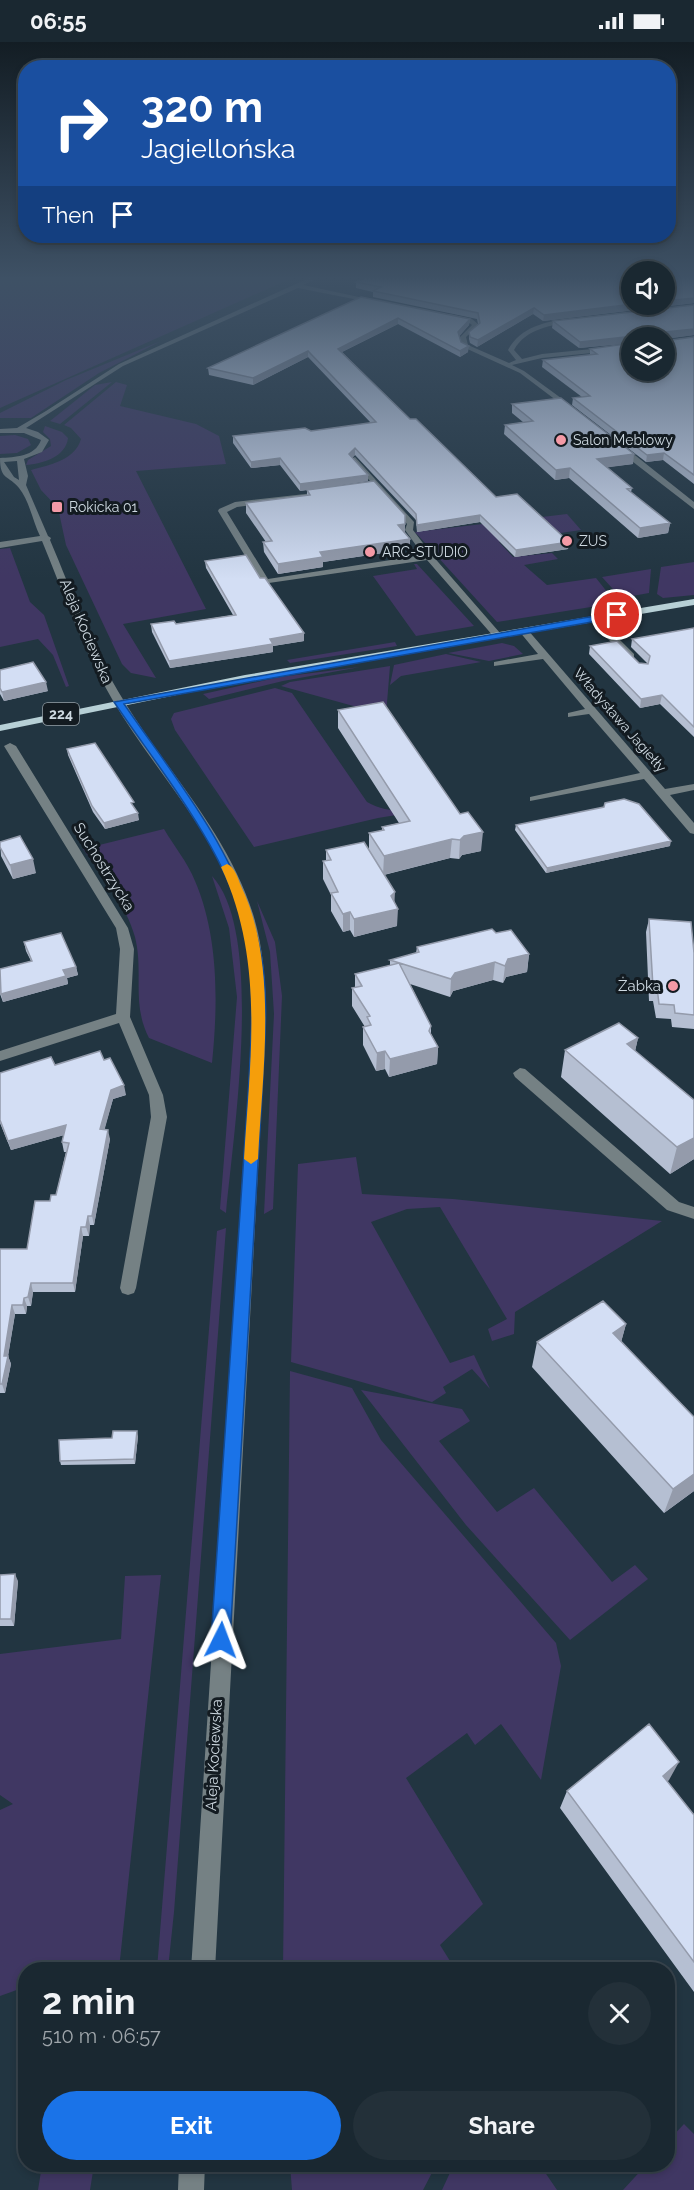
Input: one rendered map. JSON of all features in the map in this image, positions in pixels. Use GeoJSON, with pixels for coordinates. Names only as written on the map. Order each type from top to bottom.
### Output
{"type":"FeatureCollection","features":[{"type":"Feature","properties":{"kind":"main road","name":"224"},"geometry":{"type":"LineString","coordinates":[[0,728],[118,702],[694,602]]}},
{"type":"Feature","properties":{"kind":"street"},"geometry":{"type":"LineString","coordinates":[[18,430],[49,414],[102,378]]}},
{"type":"Feature","properties":{"kind":"street"},"geometry":{"type":"LineString","coordinates":[[530,378],[580,417]]}},
{"type":"Feature","properties":{"kind":"street"},"geometry":{"type":"LineString","coordinates":[[33,432],[49,414]]}},
{"type":"Feature","properties":{"kind":"street"},"geometry":{"type":"LineString","coordinates":[[0,431],[33,432],[45,440],[45,445],[32,454],[0,461]]}},
{"type":"Feature","properties":{"kind":"street"},"geometry":{"type":"LineString","coordinates":[[607,438],[694,506]]}},
{"type":"Feature","properties":{"kind":"street","name":"Aleja Kociewska"},"geometry":{"type":"LineString","coordinates":[[20,458],[24,476],[22,484],[95,655],[118,702],[218,849],[240,894],[255,951],[259,1017],[255,1095],[202,1962]]}},
{"type":"Feature","properties":{"kind":"street"},"geometry":{"type":"LineString","coordinates":[[355,459],[411,524],[409,530],[429,557],[497,635]]}},
{"type":"Feature","properties":{"kind":"street","name":"Aleja Kociewska"},"geometry":{"type":"LineString","coordinates":[[0,461],[11,479],[22,484]]}},
{"type":"Feature","properties":{"kind":"street"},"geometry":{"type":"LineString","coordinates":[[368,487],[378,486]]}},
{"type":"Feature","properties":{"kind":"street"},"geometry":{"type":"LineString","coordinates":[[323,493],[235,505],[222,511],[265,582],[429,557]]}},
{"type":"Feature","properties":{"kind":"street"},"geometry":{"type":"LineString","coordinates":[[0,545],[46,538]]}},
{"type":"Feature","properties":{"kind":"street"},"geometry":{"type":"LineString","coordinates":[[594,619],[635,660]]}},
{"type":"Feature","properties":{"kind":"street","name":"Władysława Jagiełły"},"geometry":{"type":"LineString","coordinates":[[524,631],[694,830]]}},
{"type":"Feature","properties":{"kind":"street"},"geometry":{"type":"LineString","coordinates":[[498,664],[545,656]]}},
{"type":"Feature","properties":{"kind":"street"},"geometry":{"type":"LineString","coordinates":[[572,715],[591,711]]}},
{"type":"Feature","properties":{"kind":"street","name":"Suchostrzycka"},"geometry":{"type":"LineString","coordinates":[[10,746],[122,928],[127,949],[123,1017],[156,1095],[159,1117],[128,1288]]}},
{"type":"Feature","properties":{"kind":"street"},"geometry":{"type":"LineString","coordinates":[[534,798],[648,775]]}},
{"type":"Feature","properties":{"kind":"street"},"geometry":{"type":"LineString","coordinates":[[663,793],[694,787]]}},
{"type":"Feature","properties":{"kind":"street"},"geometry":{"type":"LineString","coordinates":[[0,1056],[123,1017]]}},
{"type":"Feature","properties":{"kind":"street"},"geometry":{"type":"LineString","coordinates":[[520,1073],[674,1206],[694,1213]]}},
{"type":"Feature","properties":{"kind":"street"},"geometry":{"type":"LineString","coordinates":[[191,2190],[192,2172]]}},
{"type":"Feature","properties":{"kind":"shaded area"},"geometry":{"type":"Polygon","coordinates":[[[0,378],[67,378],[0,408],[0,378]]]}},
{"type":"Feature","properties":{"kind":"shaded area"},"geometry":{"type":"Polygon","coordinates":[[[91,378],[31,418],[0,418],[0,413],[66,380],[91,378]]]}},
{"type":"Feature","properties":{"kind":"shaded area"},"geometry":{"type":"Polygon","coordinates":[[[112,382],[60,424],[50,421],[95,385],[112,382]]]}},
{"type":"Feature","properties":{"kind":"shaded area"},"geometry":{"type":"Polygon","coordinates":[[[116,382],[127,385],[120,406],[196,424],[219,436],[226,464],[136,471],[206,609],[123,624],[156,678],[131,673],[122,664],[66,545],[58,508],[41,490],[31,470],[68,457],[73,452],[81,439],[71,428],[64,425],[116,382]]]}},
{"type":"Feature","properties":{"kind":"shaded area"},"geometry":{"type":"Polygon","coordinates":[[[45,426],[62,432],[68,438],[66,445],[58,455],[52,458],[26,465],[28,460],[51,446],[50,439],[43,432],[45,426]]]}},
{"type":"Feature","properties":{"kind":"shaded area"},"geometry":{"type":"Polygon","coordinates":[[[15,435],[28,439],[31,445],[17,453],[0,454],[0,436],[15,435]]]}},
{"type":"Feature","properties":{"kind":"shaded area"},"geometry":{"type":"Polygon","coordinates":[[[567,514],[581,530],[499,542],[513,557],[552,553],[558,559],[524,565],[547,585],[596,578],[616,603],[497,622],[415,532],[567,514]]]}},
{"type":"Feature","properties":{"kind":"shaded area"},"geometry":{"type":"Polygon","coordinates":[[[10,548],[30,602],[44,615],[69,686],[66,687],[53,655],[38,639],[0,647],[0,549],[10,548]]]}},
{"type":"Feature","properties":{"kind":"shaded area"},"geometry":{"type":"Polygon","coordinates":[[[694,562],[694,595],[663,598],[657,594],[661,567],[694,562]]]}},
{"type":"Feature","properties":{"kind":"shaded area"},"geometry":{"type":"Polygon","coordinates":[[[414,564],[417,564],[474,626],[416,636],[373,576],[417,569],[414,564]]]}},
{"type":"Feature","properties":{"kind":"shaded area"},"geometry":{"type":"Polygon","coordinates":[[[651,569],[649,593],[621,598],[602,577],[651,569]]]}},
{"type":"Feature","properties":{"kind":"shaded area"},"geometry":{"type":"Polygon","coordinates":[[[395,642],[397,646],[290,663],[287,660],[395,642]]]}},
{"type":"Feature","properties":{"kind":"shaded area"},"geometry":{"type":"Polygon","coordinates":[[[502,643],[514,646],[523,654],[489,661],[448,653],[502,643]]]}},
{"type":"Feature","properties":{"kind":"shaded area"},"geometry":{"type":"Polygon","coordinates":[[[446,654],[481,662],[401,676],[390,685],[394,665],[446,654]]]}},
{"type":"Feature","properties":{"kind":"shaded area"},"geometry":{"type":"Polygon","coordinates":[[[390,666],[386,715],[281,686],[290,682],[390,666]]]}},
{"type":"Feature","properties":{"kind":"shaded area"},"geometry":{"type":"Polygon","coordinates":[[[360,667],[283,681],[209,699],[203,694],[280,677],[360,667]]]}},
{"type":"Feature","properties":{"kind":"shaded area"},"geometry":{"type":"Polygon","coordinates":[[[275,688],[292,693],[367,802],[377,807],[397,811],[451,806],[378,818],[254,847],[175,730],[171,719],[174,713],[275,688]]]}},
{"type":"Feature","properties":{"kind":"shaded area"},"geometry":{"type":"Polygon","coordinates":[[[164,829],[192,874],[209,925],[216,994],[212,1063],[149,1038],[140,1013],[137,950],[131,925],[113,891],[83,849],[164,829]]]}},
{"type":"Feature","properties":{"kind":"shaded area"},"geometry":{"type":"Polygon","coordinates":[[[212,876],[228,904],[238,942],[242,987],[239,1087],[226,1213],[220,1209],[237,997],[229,928],[212,876]]]}},
{"type":"Feature","properties":{"kind":"shaded area"},"geometry":{"type":"Polygon","coordinates":[[[257,901],[275,942],[282,996],[273,1209],[264,1214],[274,1014],[270,952],[257,901]]]}},
{"type":"Feature","properties":{"kind":"shaded area"},"geometry":{"type":"Polygon","coordinates":[[[356,1157],[362,1194],[453,1199],[662,1221],[515,1312],[514,1334],[492,1341],[488,1329],[507,1319],[440,1207],[407,1209],[371,1222],[450,1363],[474,1355],[490,1389],[472,1369],[443,1387],[446,1393],[432,1402],[291,1362],[298,1164],[356,1157]]]}},
{"type":"Feature","properties":{"kind":"shaded area"},"geometry":{"type":"Polygon","coordinates":[[[226,1228],[174,1912],[169,1962],[158,1962],[217,1231],[226,1228]]]}},
{"type":"Feature","properties":{"kind":"shaded area"},"geometry":{"type":"Polygon","coordinates":[[[290,1371],[352,1388],[381,1440],[556,1643],[561,1666],[541,1780],[501,1724],[475,1745],[467,1733],[406,1778],[483,1904],[440,1945],[451,1962],[283,1962],[290,1371]]]}},
{"type":"Feature","properties":{"kind":"shaded area"},"geometry":{"type":"Polygon","coordinates":[[[361,1390],[462,1409],[470,1421],[439,1441],[497,1512],[534,1488],[612,1582],[635,1565],[648,1579],[570,1640],[466,1525],[361,1390]]]}},
{"type":"Feature","properties":{"kind":"shaded area"},"geometry":{"type":"Polygon","coordinates":[[[161,1575],[120,1962],[18,1962],[18,1990],[0,1996],[0,1810],[13,1804],[0,1795],[0,1654],[121,1639],[125,1576],[161,1575]]]}},
{"type":"Feature","properties":{"kind":"shaded area"},"geometry":{"type":"Polygon","coordinates":[[[684,2124],[694,2134],[694,2190],[623,2190],[640,2172],[675,2172],[675,2134],[684,2124]]]}},
{"type":"Feature","properties":{"kind":"shaded area"},"geometry":{"type":"Polygon","coordinates":[[[41,2172],[93,2172],[90,2190],[38,2190],[41,2172]]]}},
{"type":"Feature","properties":{"kind":"shaded area"},"geometry":{"type":"Polygon","coordinates":[[[291,2172],[432,2172],[423,2190],[292,2190],[291,2172]]]}},
{"type":"Feature","properties":{"kind":"shaded area"},"geometry":{"type":"Polygon","coordinates":[[[450,2172],[545,2172],[557,2190],[442,2190],[450,2172]]]}},
{"type":"Feature","properties":{"kind":"building"},"geometry":{"type":"Polygon","coordinates":[[[334,378],[368,378],[410,419],[416,419],[496,497],[517,494],[569,542],[516,550],[480,515],[417,525],[416,514],[355,448],[349,454],[368,475],[300,484],[280,458],[251,462],[233,436],[305,428],[311,431],[376,422],[334,378]]]}},
{"type":"Feature","properties":{"kind":"building"},"geometry":{"type":"Polygon","coordinates":[[[567,378],[675,381],[675,378],[694,378],[694,475],[664,453],[647,455],[573,398],[590,396],[567,378]]]}},
{"type":"Feature","properties":{"kind":"building"},"geometry":{"type":"Polygon","coordinates":[[[561,398],[634,454],[597,459],[632,488],[627,489],[670,523],[640,528],[570,468],[556,470],[505,425],[533,421],[512,404],[561,398]]]}},
{"type":"Feature","properties":{"kind":"building"},"geometry":{"type":"Polygon","coordinates":[[[374,481],[405,515],[405,524],[398,525],[410,539],[320,552],[323,557],[278,564],[263,542],[272,541],[246,503],[310,495],[307,490],[374,481]]]}},
{"type":"Feature","properties":{"kind":"building"},"geometry":{"type":"Polygon","coordinates":[[[246,555],[260,578],[265,578],[304,633],[270,639],[273,644],[169,661],[151,624],[174,621],[176,624],[236,615],[205,561],[246,555]]]}},
{"type":"Feature","properties":{"kind":"building"},"geometry":{"type":"Polygon","coordinates":[[[694,628],[694,727],[662,695],[641,699],[590,646],[617,641],[639,663],[648,664],[650,656],[632,639],[694,628]]]}},
{"type":"Feature","properties":{"kind":"building"},"geometry":{"type":"Polygon","coordinates":[[[33,662],[46,682],[2,692],[0,670],[33,662]]]}},
{"type":"Feature","properties":{"kind":"building"},"geometry":{"type":"Polygon","coordinates":[[[383,702],[460,814],[468,812],[483,832],[464,836],[460,840],[452,839],[384,856],[369,833],[384,830],[382,827],[410,821],[338,710],[383,702]]]}},
{"type":"Feature","properties":{"kind":"building"},"geometry":{"type":"Polygon","coordinates":[[[95,743],[134,802],[131,803],[138,813],[104,823],[92,806],[67,749],[95,743]]]}},
{"type":"Feature","properties":{"kind":"building"},"geometry":{"type":"Polygon","coordinates":[[[624,799],[639,804],[671,841],[547,868],[516,825],[604,807],[605,803],[624,799]]]}},
{"type":"Feature","properties":{"kind":"building"},"geometry":{"type":"Polygon","coordinates":[[[20,836],[33,859],[10,865],[0,847],[0,842],[20,836]]]}},
{"type":"Feature","properties":{"kind":"building"},"geometry":{"type":"Polygon","coordinates":[[[364,842],[395,892],[391,896],[398,909],[354,919],[350,912],[343,914],[331,893],[338,892],[323,861],[331,860],[326,850],[364,842]]]}},
{"type":"Feature","properties":{"kind":"building"},"geometry":{"type":"Polygon","coordinates":[[[649,919],[691,922],[694,953],[694,1015],[675,1013],[674,1005],[659,1004],[657,987],[653,987],[649,919]]]}},
{"type":"Feature","properties":{"kind":"building"},"geometry":{"type":"Polygon","coordinates":[[[492,929],[496,933],[511,930],[529,954],[508,959],[505,966],[495,962],[455,973],[451,979],[390,960],[419,952],[417,947],[492,929]]]}},
{"type":"Feature","properties":{"kind":"building"},"geometry":{"type":"Polygon","coordinates":[[[61,933],[76,967],[63,970],[66,976],[1,994],[0,969],[32,961],[24,942],[61,933]]]}},
{"type":"Feature","properties":{"kind":"building"},"geometry":{"type":"Polygon","coordinates":[[[399,963],[431,1026],[429,1031],[438,1047],[390,1059],[385,1051],[377,1053],[363,1027],[371,1025],[367,1017],[370,1016],[352,988],[362,986],[355,974],[399,963]]]}},
{"type":"Feature","properties":{"kind":"building"},"geometry":{"type":"Polygon","coordinates":[[[619,1023],[638,1038],[627,1044],[694,1100],[694,1138],[677,1147],[565,1050],[619,1023]]]}},
{"type":"Feature","properties":{"kind":"building"},"geometry":{"type":"Polygon","coordinates":[[[100,1051],[104,1060],[110,1058],[124,1085],[111,1090],[100,1129],[108,1130],[92,1216],[88,1216],[86,1227],[81,1227],[73,1283],[31,1283],[28,1297],[24,1298],[23,1305],[12,1305],[4,1356],[8,1356],[2,1384],[0,1384],[0,1249],[27,1249],[35,1201],[50,1201],[51,1195],[56,1195],[69,1143],[62,1142],[66,1125],[8,1141],[0,1120],[0,1073],[51,1057],[55,1065],[100,1051]]]}},
{"type":"Feature","properties":{"kind":"building"},"geometry":{"type":"Polygon","coordinates":[[[603,1301],[626,1324],[613,1333],[694,1417],[694,1474],[673,1489],[537,1342],[603,1301]]]}},
{"type":"Feature","properties":{"kind":"building"},"geometry":{"type":"Polygon","coordinates":[[[113,1431],[137,1431],[134,1459],[60,1461],[59,1440],[112,1438],[113,1431]]]}},
{"type":"Feature","properties":{"kind":"building"},"geometry":{"type":"Polygon","coordinates":[[[15,1574],[11,1619],[0,1619],[0,1575],[15,1574]]]}},
{"type":"Feature","properties":{"kind":"building"},"geometry":{"type":"Polygon","coordinates":[[[649,1724],[679,1762],[663,1776],[694,1815],[694,1962],[567,1791],[649,1724]]]}},
{"type":"Feature","properties":{"kind":"slow traffic"},"geometry":{"type":"LineString","coordinates":[[227,867],[240,894],[255,951],[259,1017],[251,1159]]}},
{"type":"Feature","properties":{"kind":"place","name":"Salon Meblowy"},"geometry":{"type":"Point","coordinates":[561,440]}},
{"type":"Feature","properties":{"kind":"place","name":"Rokicka 01"},"geometry":{"type":"Point","coordinates":[57,507]}},
{"type":"Feature","properties":{"kind":"place","name":"ZUS"},"geometry":{"type":"Point","coordinates":[567,541]}},
{"type":"Feature","properties":{"kind":"place","name":"ARC-STUDIO"},"geometry":{"type":"Point","coordinates":[370,552]}},
{"type":"Feature","properties":{"kind":"place","name":"Żabka"},"geometry":{"type":"Point","coordinates":[673,986]}},
{"type":"Feature","properties":{"kind":"route"},"geometry":{"type":"LineString","coordinates":[[221,1640],[259,1017],[255,951],[240,894],[218,849],[118,702],[244,678],[617,615]]}}]}
